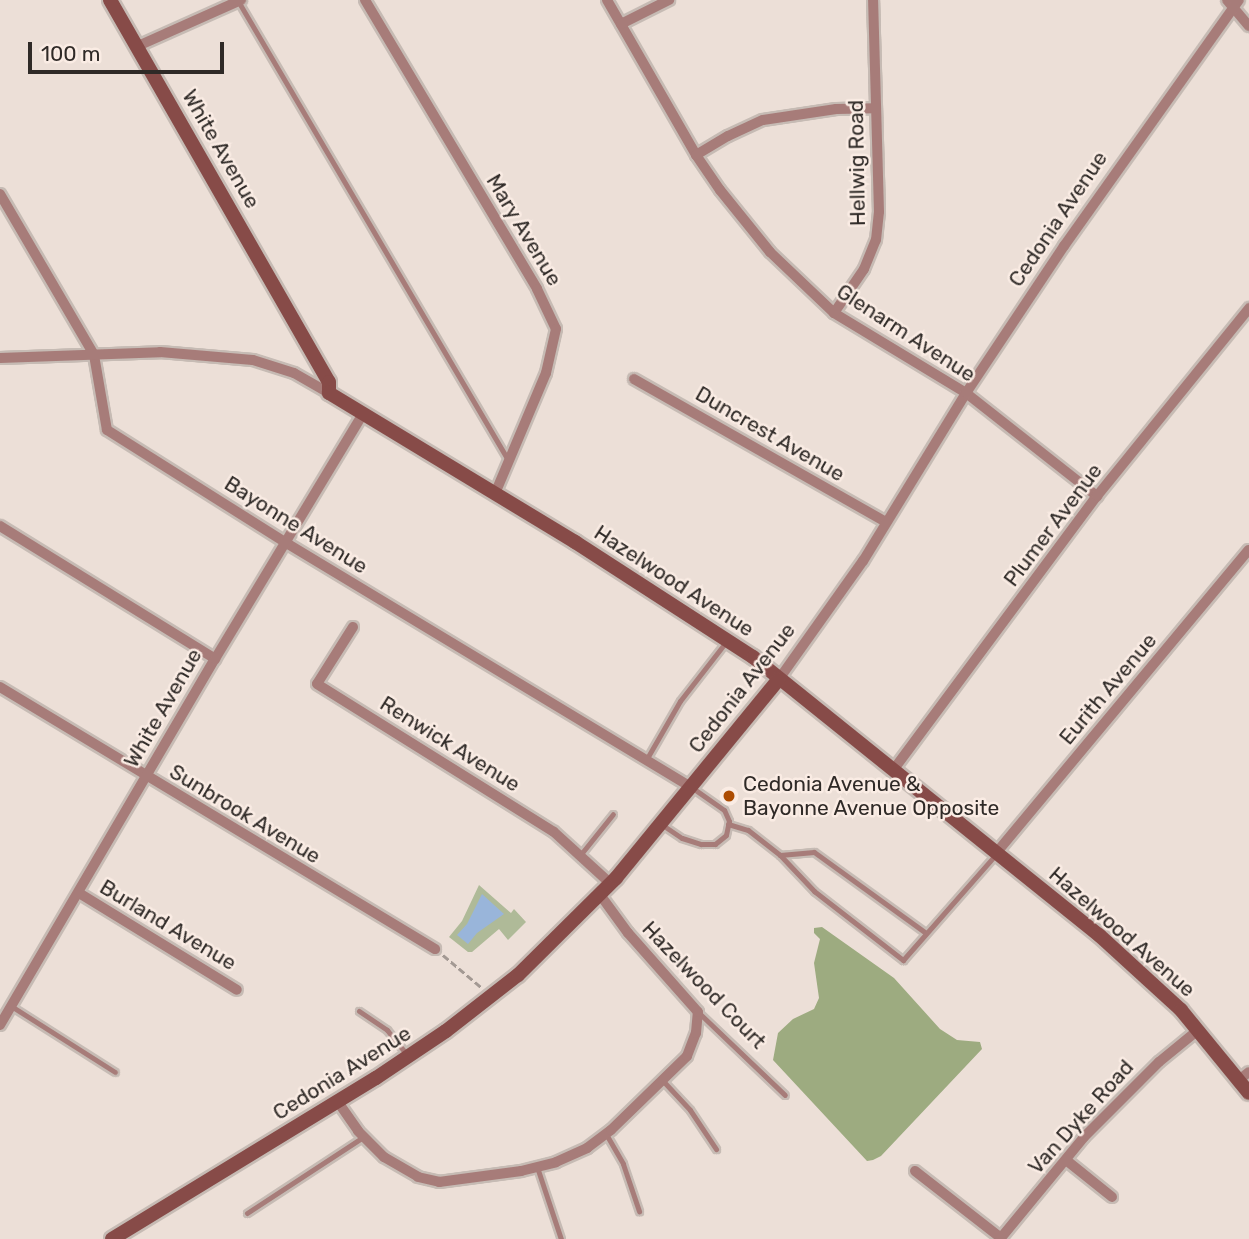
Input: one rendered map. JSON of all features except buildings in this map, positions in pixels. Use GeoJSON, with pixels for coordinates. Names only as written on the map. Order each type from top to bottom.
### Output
{"type":"FeatureCollection","features":[{"type":"Feature","properties":{"kind":"street","name":"White Avenue"},"geometry":{"type":"LineString","coordinates":[[110,0],[329,382],[329,393]]}},
{"type":"Feature","properties":{"kind":"street","name":"Mary Avenue"},"geometry":{"type":"LineString","coordinates":[[365,0],[537,289],[556,329],[546,373],[495,494]]}},
{"type":"Feature","properties":{"kind":"street","name":"Glenarm Avenue"},"geometry":{"type":"LineString","coordinates":[[607,0],[696,155],[756,237],[834,313],[966,393],[1097,496]]}},
{"type":"Feature","properties":{"kind":"street"},"geometry":{"type":"LineString","coordinates":[[621,24],[669,0]]}},
{"type":"Feature","properties":{"kind":"street","name":"Hellwig Road"},"geometry":{"type":"LineString","coordinates":[[834,313],[864,269],[876,240],[879,212],[873,0]]}},
{"type":"Feature","properties":{"kind":"street"},"geometry":{"type":"LineString","coordinates":[[138,46],[240,1]]}},
{"type":"Feature","properties":{"kind":"street"},"geometry":{"type":"LineString","coordinates":[[1233,2],[1249,26]]}},
{"type":"Feature","properties":{"kind":"street","name":"Cedonia Avenue"},"geometry":{"type":"LineString","coordinates":[[112,1239],[131,1234],[409,1056],[518,975],[611,884],[779,679],[863,561],[966,393],[1233,2]]}},
{"type":"Feature","properties":{"kind":"street"},"geometry":{"type":"LineString","coordinates":[[696,155],[728,135],[764,120],[836,109],[875,108]]}},
{"type":"Feature","properties":{"kind":"street","name":"Bayonne Avenue"},"geometry":{"type":"LineString","coordinates":[[0,194],[94,355],[107,430],[288,544],[692,788]]}},
{"type":"Feature","properties":{"kind":"street","name":"Plumer Avenue"},"geometry":{"type":"LineString","coordinates":[[894,769],[1097,496],[1249,308]]}},
{"type":"Feature","properties":{"kind":"street","name":"Hazelwood Avenue"},"geometry":{"type":"LineString","coordinates":[[0,358],[160,352],[253,360],[295,373],[329,393],[727,639],[894,769],[1099,935],[1160,990],[1244,1076],[1249,1093]]}},
{"type":"Feature","properties":{"kind":"street","name":"Duncrest Avenue"},"geometry":{"type":"LineString","coordinates":[[634,379],[886,523]]}},
{"type":"Feature","properties":{"kind":"street","name":"White Avenue"},"geometry":{"type":"LineString","coordinates":[[0,1024],[363,414]]}},
{"type":"Feature","properties":{"kind":"street"},"geometry":{"type":"LineString","coordinates":[[0,526],[215,659]]}},
{"type":"Feature","properties":{"kind":"street","name":"Eurith Avenue"},"geometry":{"type":"LineString","coordinates":[[997,852],[1249,550]]}},
{"type":"Feature","properties":{"kind":"street","name":"Renwick Avenue"},"geometry":{"type":"LineString","coordinates":[[353,627],[317,684],[554,832],[611,884]]}},
{"type":"Feature","properties":{"kind":"street","name":"Sunbrook Avenue"},"geometry":{"type":"LineString","coordinates":[[0,687],[147,778],[435,949]]}},
{"type":"Feature","properties":{"kind":"street","name":"Burland Avenue"},"geometry":{"type":"LineString","coordinates":[[79,893],[237,990]]}},
{"type":"Feature","properties":{"kind":"street","name":"Hazelwood Court"},"geometry":{"type":"LineString","coordinates":[[601,895],[628,933],[698,1012]]}},
{"type":"Feature","properties":{"kind":"street"},"geometry":{"type":"LineString","coordinates":[[338,1102],[363,1137],[384,1157],[404,1169],[439,1182],[462,1181],[537,1167],[577,1154],[606,1134],[664,1082],[693,1045],[698,1012]]}},
{"type":"Feature","properties":{"kind":"street","name":"Van Dyke Road"},"geometry":{"type":"LineString","coordinates":[[1000,1238],[1133,1086],[1198,1030]]}},
{"type":"Feature","properties":{"kind":"street"},"geometry":{"type":"LineString","coordinates":[[1066,1160],[1112,1197]]}},
{"type":"Feature","properties":{"kind":"street"},"geometry":{"type":"LineString","coordinates":[[915,1171],[1000,1238]]}},
{"type":"Feature","properties":{"kind":"lane"},"geometry":{"type":"LineString","coordinates":[[240,1],[509,461]]}},
{"type":"Feature","properties":{"kind":"lane"},"geometry":{"type":"LineString","coordinates":[[646,760],[680,701],[727,639]]}},
{"type":"Feature","properties":{"kind":"lane"},"geometry":{"type":"LineString","coordinates":[[661,824],[682,838],[701,844],[715,844],[726,835],[729,824],[723,810],[692,788]]}},
{"type":"Feature","properties":{"kind":"lane"},"geometry":{"type":"LineString","coordinates":[[581,854],[612,814]]}},
{"type":"Feature","properties":{"kind":"lane"},"geometry":{"type":"LineString","coordinates":[[729,824],[748,830],[780,856],[814,891],[903,960],[997,852]]}},
{"type":"Feature","properties":{"kind":"lane"},"geometry":{"type":"LineString","coordinates":[[780,856],[814,852],[926,933]]}},
{"type":"Feature","properties":{"kind":"lane"},"geometry":{"type":"LineString","coordinates":[[11,1006],[115,1072]]}},
{"type":"Feature","properties":{"kind":"lane"},"geometry":{"type":"LineString","coordinates":[[359,1011],[387,1030],[409,1056]]}},
{"type":"Feature","properties":{"kind":"lane","name":"Hazelwood Court"},"geometry":{"type":"LineString","coordinates":[[698,1012],[785,1095]]}},
{"type":"Feature","properties":{"kind":"lane"},"geometry":{"type":"LineString","coordinates":[[664,1082],[690,1110],[716,1149]]}},
{"type":"Feature","properties":{"kind":"lane"},"geometry":{"type":"LineString","coordinates":[[606,1134],[623,1164],[639,1211]]}},
{"type":"Feature","properties":{"kind":"lane"},"geometry":{"type":"LineString","coordinates":[[247,1213],[363,1137]]}},
{"type":"Feature","properties":{"kind":"lane"},"geometry":{"type":"LineString","coordinates":[[537,1167],[561,1239]]}},
{"type":"Feature","properties":{"kind":"path"},"geometry":{"type":"LineString","coordinates":[[435,949],[491,996]]}},
{"type":"Feature","properties":{"kind":"green space"},"geometry":{"type":"Polygon","coordinates":[[[479,885],[511,913],[514,909],[526,922],[508,940],[499,929],[472,952],[468,952],[449,937],[462,921],[479,885]]]}},
{"type":"Feature","properties":{"kind":"green space"},"geometry":{"type":"Polygon","coordinates":[[[822,927],[894,978],[940,1029],[957,1040],[980,1042],[982,1049],[881,1156],[873,1160],[867,1161],[773,1060],[778,1033],[793,1019],[814,1009],[819,998],[814,963],[820,939],[814,933],[814,928],[822,927]]]}},
{"type":"Feature","properties":{"kind":"water"},"geometry":{"type":"Polygon","coordinates":[[[482,894],[504,914],[477,933],[468,944],[457,935],[467,924],[482,894]]]}},
{"type":"Feature","properties":{"kind":"place","name":"Cedonia Avenue & Bayonne Avenue Opposite"},"geometry":{"type":"Point","coordinates":[729,796]}}]}
